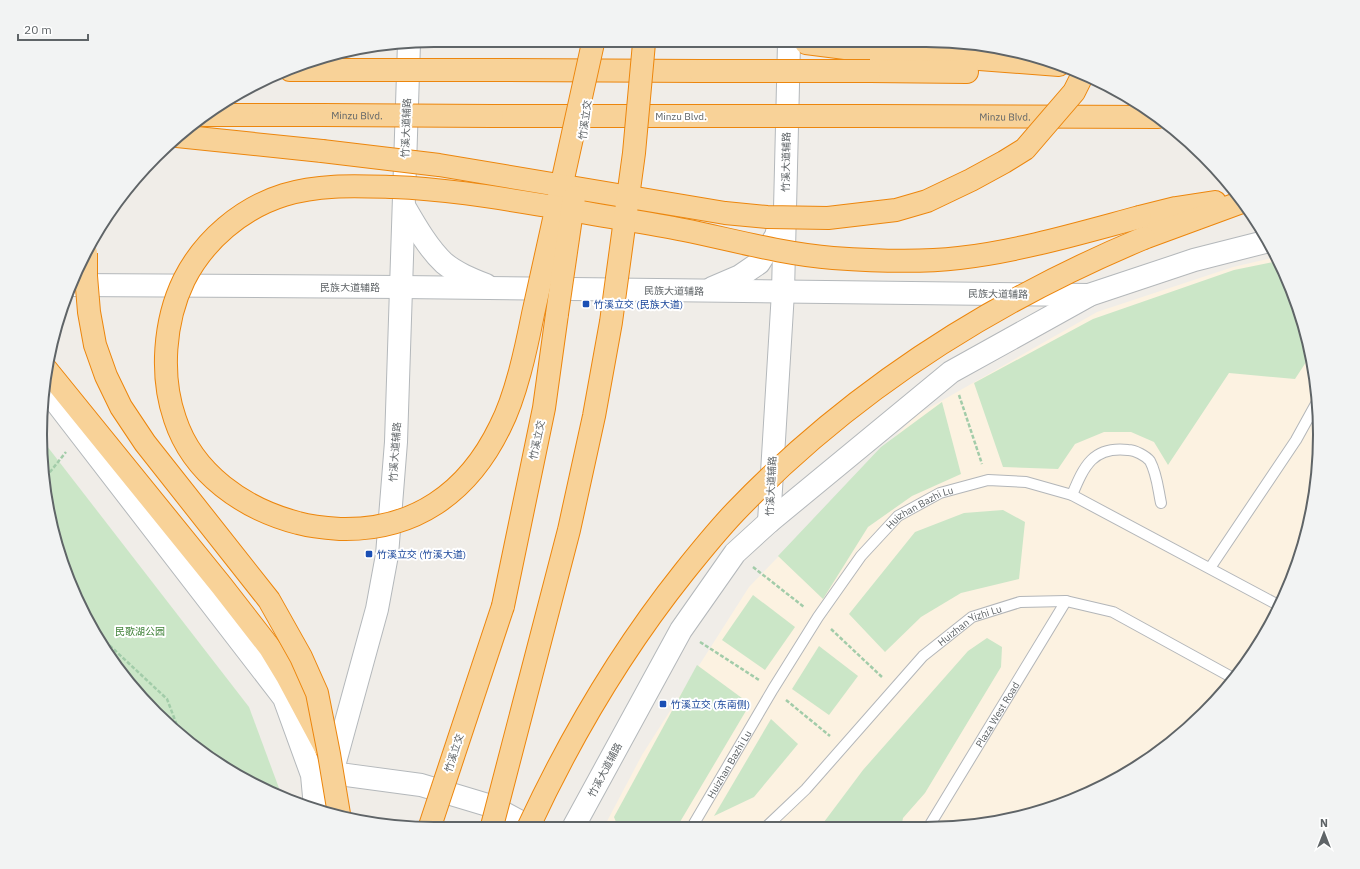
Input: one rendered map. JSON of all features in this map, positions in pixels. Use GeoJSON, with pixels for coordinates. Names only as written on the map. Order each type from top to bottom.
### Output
{"type":"FeatureCollection","features":[{"type":"Feature","properties":{"kind":"highway"},"geometry":{"type":"LineString","coordinates":[[593,47],[570,144],[557,206],[556,208],[555,214],[553,221],[521,366],[502,425],[471,473],[450,494],[409,519],[385,526],[360,529],[333,529],[302,524],[273,515],[244,501],[215,480],[186,446],[179,432],[171,409],[167,381],[166,356],[169,323],[175,299],[187,274],[198,257],[213,239],[234,221],[254,208],[281,196],[305,190],[334,187],[416,188],[450,191],[548,206],[555,208],[556,208],[563,209],[570,210],[685,230],[792,252],[825,257],[908,261],[956,259],[1039,243],[1142,228],[1236,203]]}},
{"type":"Feature","properties":{"kind":"highway","name":"竹溪立交"},"geometry":{"type":"LineString","coordinates":[[431,822],[503,606],[544,408],[593,47]]}},
{"type":"Feature","properties":{"kind":"highway"},"geometry":{"type":"LineString","coordinates":[[634,153],[644,47]]}},
{"type":"Feature","properties":{"kind":"highway"},"geometry":{"type":"LineString","coordinates":[[493,822],[569,530],[592,423],[611,322],[634,153],[653,47]]}},
{"type":"Feature","properties":{"kind":"highway"},"geometry":{"type":"LineString","coordinates":[[837,47],[1036,63]]}},
{"type":"Feature","properties":{"kind":"highway"},"geometry":{"type":"LineString","coordinates":[[304,70],[1062,72]]}},
{"type":"Feature","properties":{"kind":"highway"},"geometry":{"type":"LineString","coordinates":[[187,137],[438,164],[724,213],[767,217],[828,218],[896,210],[927,201],[1004,162],[1025,149],[1074,92],[1080,79]]}},
{"type":"Feature","properties":{"kind":"highway","name":"Minzu Blvd."},"geometry":{"type":"LineString","coordinates":[[215,115],[1148,117]]}},
{"type":"Feature","properties":{"kind":"highway"},"geometry":{"type":"LineString","coordinates":[[530,822],[572,740],[621,657],[652,613],[734,513],[802,448],[844,412],[903,369],[983,317],[1031,290],[1097,258],[1142,228],[1176,208],[1234,200]]}},
{"type":"Feature","properties":{"kind":"highway"},"geometry":{"type":"LineString","coordinates":[[86,265],[89,312],[95,345],[106,376],[121,408],[162,466],[269,600],[284,624],[301,657],[317,694],[338,810]]}},
{"type":"Feature","properties":{"kind":"highway"},"geometry":{"type":"LineString","coordinates":[[51,376],[221,585],[270,648],[287,676],[331,764]]}},
{"type":"Feature","properties":{"kind":"main road","name":"竹溪大道辅路"},"geometry":{"type":"LineString","coordinates":[[576,822],[681,630],[735,553],[769,522],[783,292],[789,47]]}},
{"type":"Feature","properties":{"kind":"main road","name":"竹溪大道辅路"},"geometry":{"type":"LineString","coordinates":[[321,805],[331,764],[377,608],[387,555],[396,442],[409,48]]}},
{"type":"Feature","properties":{"kind":"main road"},"geometry":{"type":"LineString","coordinates":[[705,291],[740,276],[759,264],[776,236],[785,190]]}},
{"type":"Feature","properties":{"kind":"main road"},"geometry":{"type":"LineString","coordinates":[[404,206],[418,232],[444,263],[465,277],[492,288]]}},
{"type":"Feature","properties":{"kind":"main road","name":"民族大道辅路"},"geometry":{"type":"LineString","coordinates":[[76,285],[402,287],[1089,295],[1194,260],[1262,243]]}},
{"type":"Feature","properties":{"kind":"main road"},"geometry":{"type":"LineString","coordinates":[[769,522],[951,372],[1089,295]]}},
{"type":"Feature","properties":{"kind":"main road"},"geometry":{"type":"LineString","coordinates":[[49,395],[284,698],[312,775],[315,803]]}},
{"type":"Feature","properties":{"kind":"main road"},"geometry":{"type":"LineString","coordinates":[[331,764],[421,786],[491,806],[521,822]]}},
{"type":"Feature","properties":{"kind":"lane"},"geometry":{"type":"LineString","coordinates":[[1210,568],[1296,440],[1312,412]]}},
{"type":"Feature","properties":{"kind":"lane"},"geometry":{"type":"LineString","coordinates":[[1072,495],[1081,473],[1097,454],[1115,448],[1133,450],[1149,460],[1155,473],[1161,503]]}},
{"type":"Feature","properties":{"kind":"lane","name":"Huizhan Bazhi Lu"},"geometry":{"type":"LineString","coordinates":[[695,822],[773,689],[818,617],[861,556],[898,516],[940,493],[988,480],[1026,482],[1072,495],[1274,603]]}},
{"type":"Feature","properties":{"kind":"lane","name":"Huizhan Yizhi Lu"},"geometry":{"type":"LineString","coordinates":[[771,822],[806,789],[923,656],[972,617],[1020,602],[1066,601],[1113,612],[1229,675]]}},
{"type":"Feature","properties":{"kind":"lane","name":"Plaza West Road"},"geometry":{"type":"LineString","coordinates":[[932,822],[1066,601]]}},
{"type":"Feature","properties":{"kind":"path"},"geometry":{"type":"LineString","coordinates":[[951,372],[988,480]]}},
{"type":"Feature","properties":{"kind":"path"},"geometry":{"type":"LineString","coordinates":[[49,472],[81,435]]}},
{"type":"Feature","properties":{"kind":"path"},"geometry":{"type":"LineString","coordinates":[[109,645],[166,699],[176,723]]}},
{"type":"Feature","properties":{"kind":"shaded area"},"geometry":{"type":"Polygon","coordinates":[[[1270,258],[1284,286],[1300,334],[1310,384],[1313,434],[1310,485],[1300,535],[1284,583],[1273,606],[1248,650],[1233,670],[1200,709],[1181,726],[1141,757],[1097,782],[1074,793],[1026,809],[1001,815],[976,819],[926,822],[607,822],[642,755],[749,587],[915,416],[1097,312],[1233,267],[1270,258]]]}},
{"type":"Feature","properties":{"kind":"green space"},"geometry":{"type":"Polygon","coordinates":[[[1273,262],[1284,286],[1300,334],[1306,359],[1306,362],[1295,379],[1229,373],[1168,465],[1154,442],[1131,432],[1104,432],[1075,444],[1058,469],[1003,467],[974,383],[1093,319],[1234,270],[1273,262]]]}},
{"type":"Feature","properties":{"kind":"green space"},"geometry":{"type":"Polygon","coordinates":[[[942,402],[961,474],[912,496],[868,527],[823,599],[778,556],[881,447],[942,402]]]}},
{"type":"Feature","properties":{"kind":"green space","name":"民歌湖公园"},"geometry":{"type":"Polygon","coordinates":[[[47,447],[249,707],[280,790],[219,757],[179,726],[160,709],[143,690],[112,650],[76,583],[60,535],[50,485],[47,447]]]}},
{"type":"Feature","properties":{"kind":"green space"},"geometry":{"type":"Polygon","coordinates":[[[1003,510],[1025,522],[1019,579],[961,593],[921,617],[885,652],[849,614],[915,532],[964,513],[1003,510]]]}},
{"type":"Feature","properties":{"kind":"green space"},"geometry":{"type":"Polygon","coordinates":[[[753,595],[795,627],[765,670],[722,640],[753,595]]]}},
{"type":"Feature","properties":{"kind":"green space"},"geometry":{"type":"Polygon","coordinates":[[[987,638],[1002,647],[1001,667],[925,793],[903,818],[902,822],[824,822],[863,770],[968,651],[987,638]]]}},
{"type":"Feature","properties":{"kind":"green space"},"geometry":{"type":"Polygon","coordinates":[[[819,646],[858,676],[829,715],[792,689],[819,646]]]}},
{"type":"Feature","properties":{"kind":"green space"},"geometry":{"type":"Polygon","coordinates":[[[697,665],[750,704],[680,822],[616,822],[614,817],[697,665]]]}},
{"type":"Feature","properties":{"kind":"green space"},"geometry":{"type":"Polygon","coordinates":[[[771,719],[798,744],[754,797],[714,816],[771,719]]]}},
{"type":"Feature","properties":{"kind":"place","name":"竹溪立交 (民族大道)"},"geometry":{"type":"Point","coordinates":[586,304]}},
{"type":"Feature","properties":{"kind":"place","name":"竹溪立交 (竹溪大道)"},"geometry":{"type":"Point","coordinates":[369,554]}},
{"type":"Feature","properties":{"kind":"place","name":"竹溪立交 (东南侧)"},"geometry":{"type":"Point","coordinates":[663,704]}}]}
